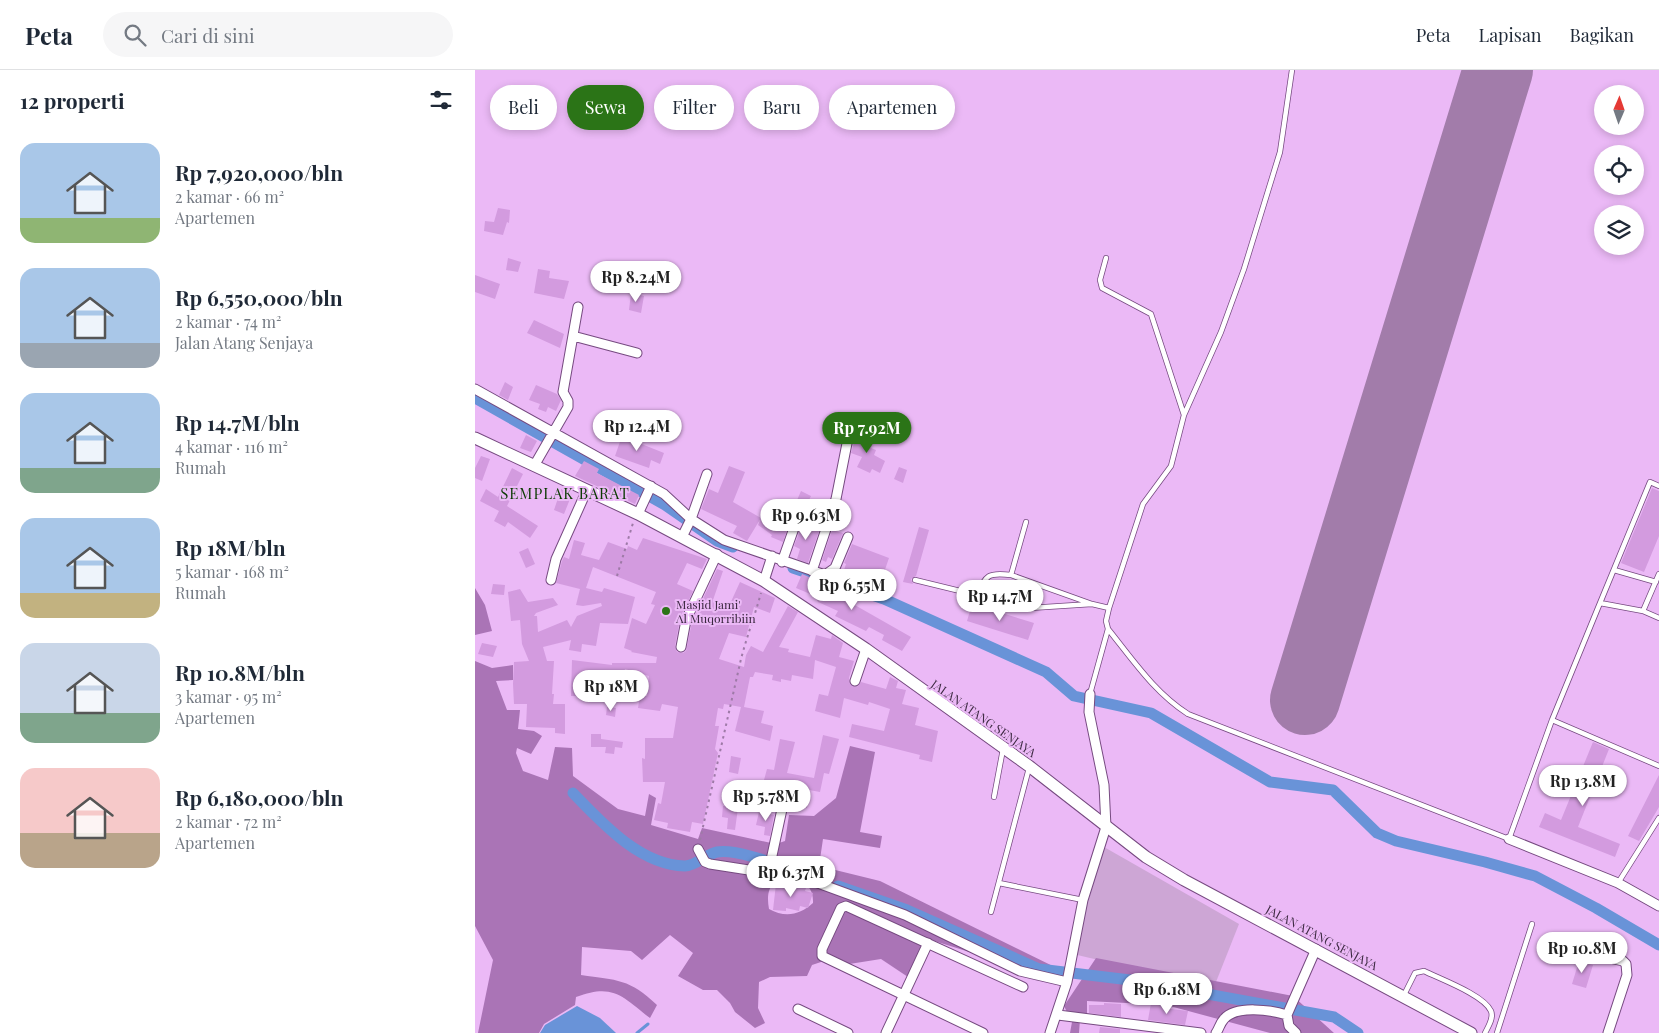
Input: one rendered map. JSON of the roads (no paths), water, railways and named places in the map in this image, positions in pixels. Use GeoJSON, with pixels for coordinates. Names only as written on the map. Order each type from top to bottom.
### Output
{"type":"FeatureCollection","features":[{"type":"Feature","properties":{"kind":"main road","name":"JALAN ATANG SENJAYA"},"geometry":{"type":"LineString","coordinates":[[475,438],[586,492],[683,535],[717,554],[766,575],[865,649],[1029,766],[1146,857],[1184,880],[1471,1033]]}},
{"type":"Feature","properties":{"kind":"street"},"geometry":{"type":"LineString","coordinates":[[534,466],[568,404],[563,392],[578,307]]}},
{"type":"Feature","properties":{"kind":"street"},"geometry":{"type":"LineString","coordinates":[[573,336],[637,353]]}},
{"type":"Feature","properties":{"kind":"street"},"geometry":{"type":"LineString","coordinates":[[475,389],[670,498],[691,520],[724,540],[782,562],[825,575],[835,568],[848,537]]}},
{"type":"Feature","properties":{"kind":"street"},"geometry":{"type":"LineString","coordinates":[[812,572],[836,499],[852,418]]}},
{"type":"Feature","properties":{"kind":"street"},"geometry":{"type":"LineString","coordinates":[[683,535],[691,520],[707,474]]}},
{"type":"Feature","properties":{"kind":"street"},"geometry":{"type":"LineString","coordinates":[[637,514],[650,488]]}},
{"type":"Feature","properties":{"kind":"street"},"geometry":{"type":"LineString","coordinates":[[551,580],[556,559],[586,492]]}},
{"type":"Feature","properties":{"kind":"street"},"geometry":{"type":"LineString","coordinates":[[782,562],[800,511]]}},
{"type":"Feature","properties":{"kind":"street"},"geometry":{"type":"LineString","coordinates":[[681,647],[686,620],[717,554]]}},
{"type":"Feature","properties":{"kind":"street"},"geometry":{"type":"LineString","coordinates":[[766,575],[771,557]]}},
{"type":"Feature","properties":{"kind":"street"},"geometry":{"type":"LineString","coordinates":[[855,681],[865,649]]}},
{"type":"Feature","properties":{"kind":"street"},"geometry":{"type":"LineString","coordinates":[[1050,1033],[1058,1015],[1067,980],[1083,900],[1106,827],[1104,785],[1089,707],[1090,694]]}},
{"type":"Feature","properties":{"kind":"street"},"geometry":{"type":"LineString","coordinates":[[768,872],[787,786]]}},
{"type":"Feature","properties":{"kind":"street"},"geometry":{"type":"LineString","coordinates":[[1509,839],[1618,883],[1659,906]]}},
{"type":"Feature","properties":{"kind":"street"},"geometry":{"type":"LineString","coordinates":[[698,849],[705,862],[807,879],[917,920],[1020,971],[1067,980]]}},
{"type":"Feature","properties":{"kind":"street"},"geometry":{"type":"LineString","coordinates":[[983,1033],[822,956],[822,949],[841,908],[847,906],[1023,987]]}},
{"type":"Feature","properties":{"kind":"street"},"geometry":{"type":"LineString","coordinates":[[886,1033],[928,943]]}},
{"type":"Feature","properties":{"kind":"street"},"geometry":{"type":"LineString","coordinates":[[1552,946],[1623,961],[1626,964],[1627,975],[1608,1033]]}},
{"type":"Feature","properties":{"kind":"street"},"geometry":{"type":"LineString","coordinates":[[1295,1033],[1289,1026],[1287,1013],[1298,985],[1316,949]]}},
{"type":"Feature","properties":{"kind":"street"},"geometry":{"type":"LineString","coordinates":[[798,1009],[848,1033]]}},
{"type":"Feature","properties":{"kind":"street"},"geometry":{"type":"LineString","coordinates":[[1216,1033],[1223,1020],[1231,1014],[1265,1010],[1287,1013]]}},
{"type":"Feature","properties":{"kind":"street"},"geometry":{"type":"LineString","coordinates":[[1058,1015],[1201,1033]]}},
{"type":"Feature","properties":{"kind":"lane"},"geometry":{"type":"LineString","coordinates":[[1292,70],[1280,152],[1244,269],[1221,332],[1184,415],[1171,466],[1143,504],[1106,621],[1108,629],[1152,684],[1168,701],[1188,714],[1509,839],[1552,720],[1650,482],[1659,486]]}},
{"type":"Feature","properties":{"kind":"lane"},"geometry":{"type":"LineString","coordinates":[[1106,258],[1100,280],[1102,288],[1151,314],[1184,415]]}},
{"type":"Feature","properties":{"kind":"lane"},"geometry":{"type":"LineString","coordinates":[[1011,575],[1026,522]]}},
{"type":"Feature","properties":{"kind":"lane"},"geometry":{"type":"LineString","coordinates":[[1614,570],[1655,582]]}},
{"type":"Feature","properties":{"kind":"lane"},"geometry":{"type":"LineString","coordinates":[[977,595],[984,579],[991,574],[1011,575],[1092,604],[1109,608]]}},
{"type":"Feature","properties":{"kind":"lane"},"geometry":{"type":"LineString","coordinates":[[1643,611],[1659,574]]}},
{"type":"Feature","properties":{"kind":"lane"},"geometry":{"type":"LineString","coordinates":[[915,580],[1030,608],[1092,604]]}},
{"type":"Feature","properties":{"kind":"lane"},"geometry":{"type":"LineString","coordinates":[[1601,603],[1643,611],[1659,618]]}},
{"type":"Feature","properties":{"kind":"lane"},"geometry":{"type":"LineString","coordinates":[[1090,694],[1108,629]]}},
{"type":"Feature","properties":{"kind":"lane"},"geometry":{"type":"LineString","coordinates":[[1552,720],[1659,766]]}},
{"type":"Feature","properties":{"kind":"lane"},"geometry":{"type":"LineString","coordinates":[[994,796],[1003,748]]}},
{"type":"Feature","properties":{"kind":"lane"},"geometry":{"type":"LineString","coordinates":[[991,912],[1029,766]]}},
{"type":"Feature","properties":{"kind":"lane"},"geometry":{"type":"LineString","coordinates":[[1618,883],[1659,818]]}},
{"type":"Feature","properties":{"kind":"lane"},"geometry":{"type":"LineString","coordinates":[[999,883],[1083,900]]}},
{"type":"Feature","properties":{"kind":"lane"},"geometry":{"type":"LineString","coordinates":[[1497,1033],[1532,924]]}},
{"type":"Feature","properties":{"kind":"lane"},"geometry":{"type":"LineString","coordinates":[[1404,996],[1415,974],[1424,971],[1481,1000],[1491,1011],[1491,1019],[1485,1033]]}},
{"type":"Feature","properties":{"kind":"water"},"geometry":{"type":"Polygon","coordinates":[[[577,1006],[600,1018],[616,1033],[540,1033],[545,1025],[577,1006]]]}},
{"type":"Feature","properties":{"kind":"waterway"},"geometry":{"type":"LineString","coordinates":[[475,398],[665,505],[717,541],[733,547]]}},
{"type":"Feature","properties":{"kind":"waterway"},"geometry":{"type":"LineString","coordinates":[[793,568],[884,599],[1046,672],[1074,696],[1151,713],[1270,782],[1333,790],[1377,833],[1396,841],[1535,876],[1596,908],[1659,945]]}},
{"type":"Feature","properties":{"kind":"waterway"},"geometry":{"type":"LineString","coordinates":[[573,793],[596,817],[623,840],[637,850],[668,864],[685,866],[717,852],[739,853],[816,878]]}},
{"type":"Feature","properties":{"kind":"waterway"},"geometry":{"type":"LineString","coordinates":[[838,886],[907,910],[1039,969],[1130,980],[1334,1017],[1358,1033]]}},
{"type":"Feature","properties":{"kind":"waterway"},"geometry":{"type":"LineString","coordinates":[[637,1033],[648,1024]]}},
{"type":"Feature","properties":{"kind":"place","name":"Masjid Jami' Al Muqorribiin"},"geometry":{"type":"Point","coordinates":[666,611]}},
{"type":"Feature","properties":{"kind":"district","name":"SEMPLAK BARAT"},"geometry":{"type":"Point","coordinates":[565,493]}}]}
